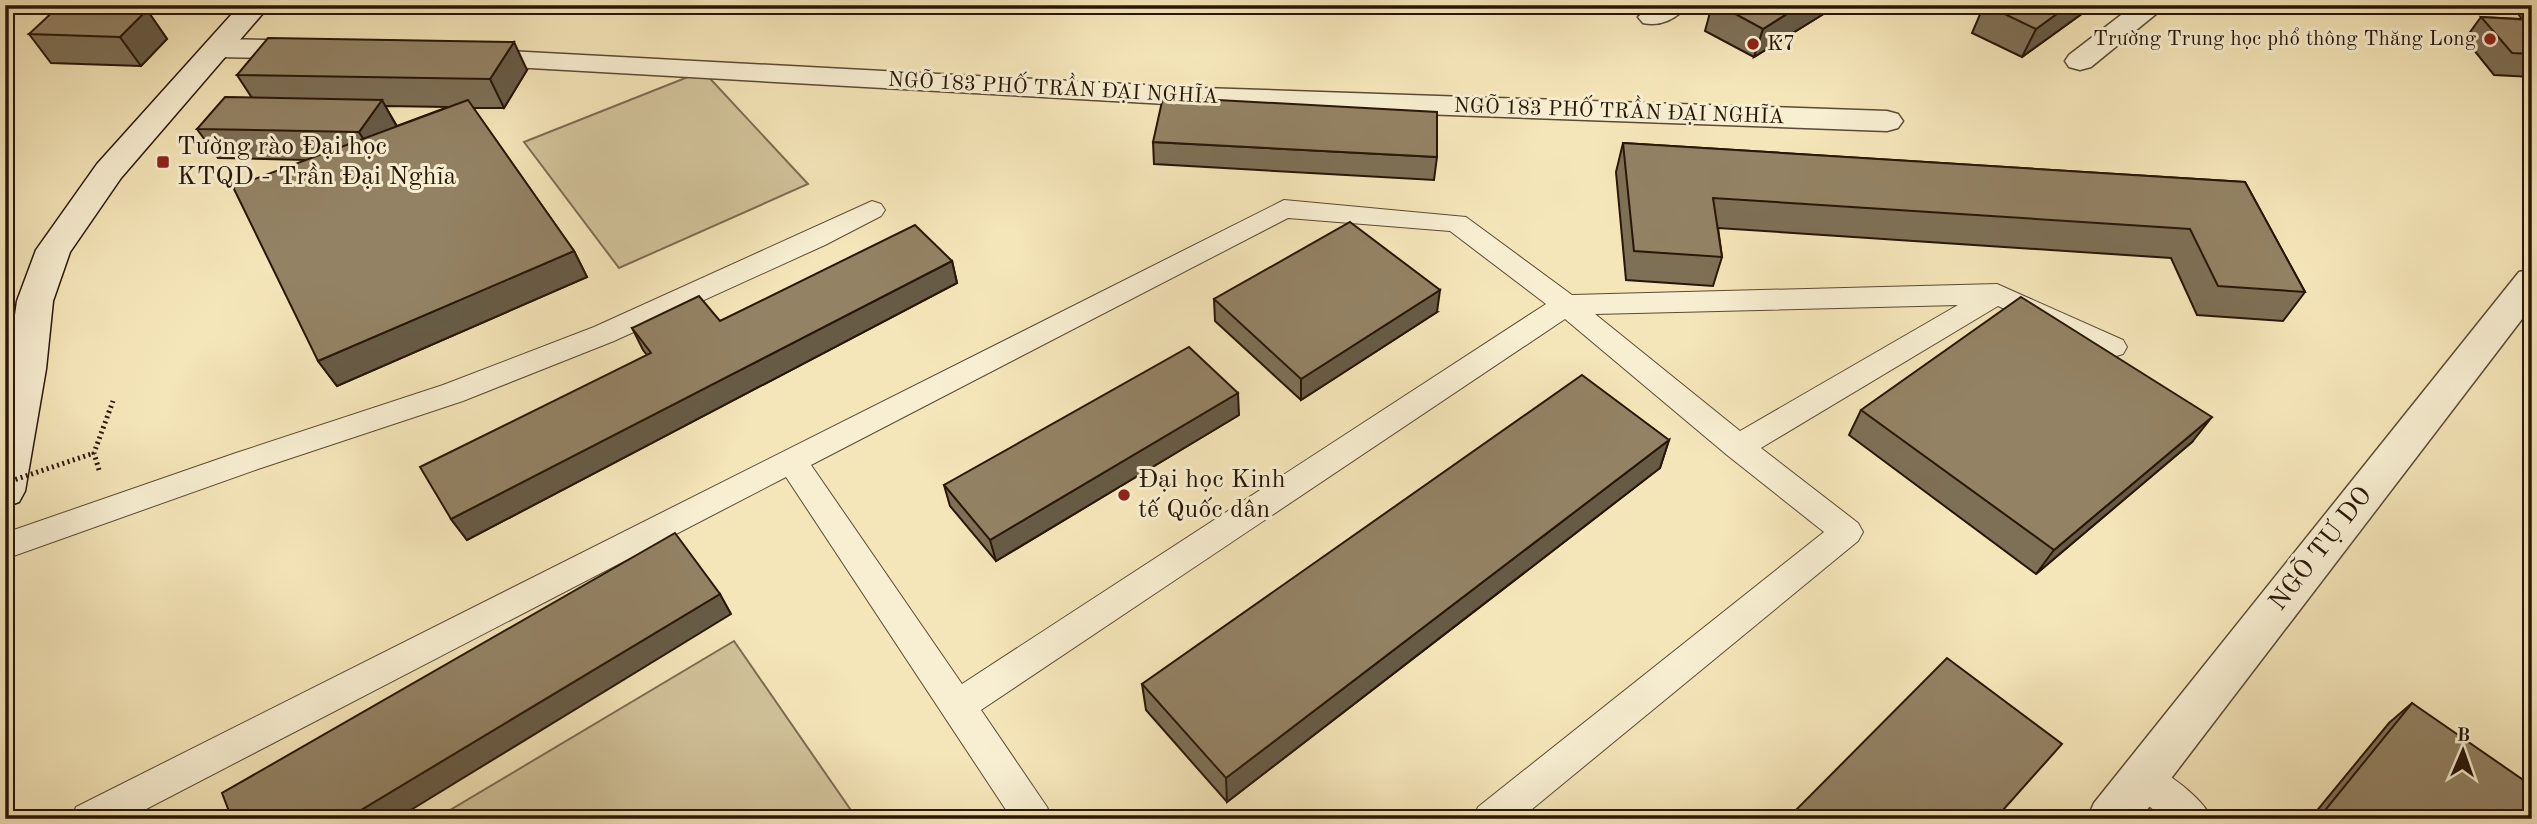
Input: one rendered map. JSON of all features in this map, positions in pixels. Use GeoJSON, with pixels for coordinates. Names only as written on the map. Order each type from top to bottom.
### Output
{"type":"FeatureCollection","features":[{"type":"Feature","properties":{"kind":"street"},"geometry":{"type":"LineString","coordinates":[[5,491],[27,369],[35,301],[53,250],[109,171],[256,5]]}},
{"type":"Feature","properties":{"kind":"street"},"geometry":{"type":"LineString","coordinates":[[2080,61],[2152,5]]}},
{"type":"Feature","properties":{"kind":"street"},"geometry":{"type":"LineString","coordinates":[[219,48],[345,51]]}},
{"type":"Feature","properties":{"kind":"street","name":"NGÕ 183 PHỐ TRẦN ĐẠI NGHĨA"},"geometry":{"type":"LineString","coordinates":[[442,57],[1202,97],[1888,121]]}},
{"type":"Feature","properties":{"kind":"street","name":"NGÕ TỰ DO"},"geometry":{"type":"LineString","coordinates":[[2111,819],[2532,281]]}},
{"type":"Feature","properties":{"kind":"lane"},"geometry":{"type":"LineString","coordinates":[[89,819],[1284,209],[1457,223],[1566,305],[1738,447],[1847,532],[1491,819]]}},
{"type":"Feature","properties":{"kind":"lane"},"geometry":{"type":"LineString","coordinates":[[5,546],[247,461],[453,393],[604,334],[816,239],[872,210]]}},
{"type":"Feature","properties":{"kind":"lane"},"geometry":{"type":"LineString","coordinates":[[1738,447],[1997,295]]}},
{"type":"Feature","properties":{"kind":"lane"},"geometry":{"type":"LineString","coordinates":[[958,706],[1566,305],[1997,295],[2113,347]]}},
{"type":"Feature","properties":{"kind":"lane"},"geometry":{"type":"LineString","coordinates":[[791,460],[1034,819]]}},
{"type":"Feature","properties":{"kind":"lane"},"geometry":{"type":"LineString","coordinates":[[2142,778],[2194,819]]}},
{"type":"Feature","properties":{"kind":"path"},"geometry":{"type":"LineString","coordinates":[[100,475],[94,453],[113,401]]}},
{"type":"Feature","properties":{"kind":"path"},"geometry":{"type":"LineString","coordinates":[[5,484],[94,453]]}},
{"type":"Feature","properties":{"kind":"shaded area"},"geometry":{"type":"Polygon","coordinates":[[[703,71],[808,184],[619,268],[524,142],[703,71]]]}},
{"type":"Feature","properties":{"kind":"shaded area"},"geometry":{"type":"Polygon","coordinates":[[[734,641],[857,819],[435,819],[734,641]]]}},
{"type":"Feature","properties":{"kind":"building"},"geometry":{"type":"Polygon","coordinates":[[[1719,5],[1801,5],[1763,29],[1719,5]]]}},
{"type":"Feature","properties":{"kind":"building"},"geometry":{"type":"Polygon","coordinates":[[[1986,5],[2069,5],[2036,29],[1986,5]]]}},
{"type":"Feature","properties":{"kind":"building"},"geometry":{"type":"Polygon","coordinates":[[[58,7],[147,10],[120,37],[29,34],[58,7]]]}},
{"type":"Feature","properties":{"kind":"building"},"geometry":{"type":"Polygon","coordinates":[[[2481,17],[2532,20],[2532,54],[2512,53],[2481,17]]]}},
{"type":"Feature","properties":{"kind":"building"},"geometry":{"type":"Polygon","coordinates":[[[268,38],[514,42],[490,79],[237,75],[268,38]]]}},
{"type":"Feature","properties":{"kind":"building"},"geometry":{"type":"Polygon","coordinates":[[[225,97],[382,100],[359,132],[197,129],[225,97]]]}},
{"type":"Feature","properties":{"kind":"building"},"geometry":{"type":"Polygon","coordinates":[[[1163,97],[1437,112],[1437,157],[1153,142],[1163,97]]]}},
{"type":"Feature","properties":{"kind":"building"},"geometry":{"type":"Polygon","coordinates":[[[468,100],[574,251],[318,361],[233,187],[468,100]]]}},
{"type":"Feature","properties":{"kind":"building"},"geometry":{"type":"Polygon","coordinates":[[[1623,143],[2245,182],[2305,292],[2218,286],[2190,229],[1713,198],[1722,257],[1634,251],[1623,143]]]}},
{"type":"Feature","properties":{"kind":"building"},"geometry":{"type":"Polygon","coordinates":[[[1350,222],[1440,290],[1301,379],[1214,299],[1350,222]]]}},
{"type":"Feature","properties":{"kind":"building"},"geometry":{"type":"Polygon","coordinates":[[[915,225],[952,261],[451,519],[420,467],[651,353],[632,328],[699,296],[720,321],[915,225]]]}},
{"type":"Feature","properties":{"kind":"building"},"geometry":{"type":"Polygon","coordinates":[[[2021,297],[2212,417],[2054,550],[1861,410],[2021,297]]]}},
{"type":"Feature","properties":{"kind":"building"},"geometry":{"type":"Polygon","coordinates":[[[1189,347],[1238,393],[990,540],[944,485],[1189,347]]]}},
{"type":"Feature","properties":{"kind":"building"},"geometry":{"type":"Polygon","coordinates":[[[1582,375],[1669,440],[1226,778],[1142,684],[1582,375]]]}},
{"type":"Feature","properties":{"kind":"building"},"geometry":{"type":"Polygon","coordinates":[[[675,533],[720,594],[346,819],[232,819],[222,793],[675,533]]]}},
{"type":"Feature","properties":{"kind":"building"},"geometry":{"type":"Polygon","coordinates":[[[1947,658],[2062,744],[1995,819],[1787,819],[1947,658]]]}},
{"type":"Feature","properties":{"kind":"building"},"geometry":{"type":"Polygon","coordinates":[[[2412,703],[2532,786],[2532,819],[2318,819],[2412,703]]]}},
{"type":"Feature","properties":{"kind":"place","name":"Trường Trung học phổ thông Thăng Long"},"geometry":{"type":"Point","coordinates":[2490,39]}},
{"type":"Feature","properties":{"kind":"place","name":"K7"},"geometry":{"type":"Point","coordinates":[1753,44]}},
{"type":"Feature","properties":{"kind":"place","name":"Tường rào Đại học KTQD - Trần Đại Nghĩa"},"geometry":{"type":"Point","coordinates":[163,162]}},
{"type":"Feature","properties":{"kind":"place","name":"Đại học Kinh tế Quốc dân"},"geometry":{"type":"Point","coordinates":[1124,495]}}]}
